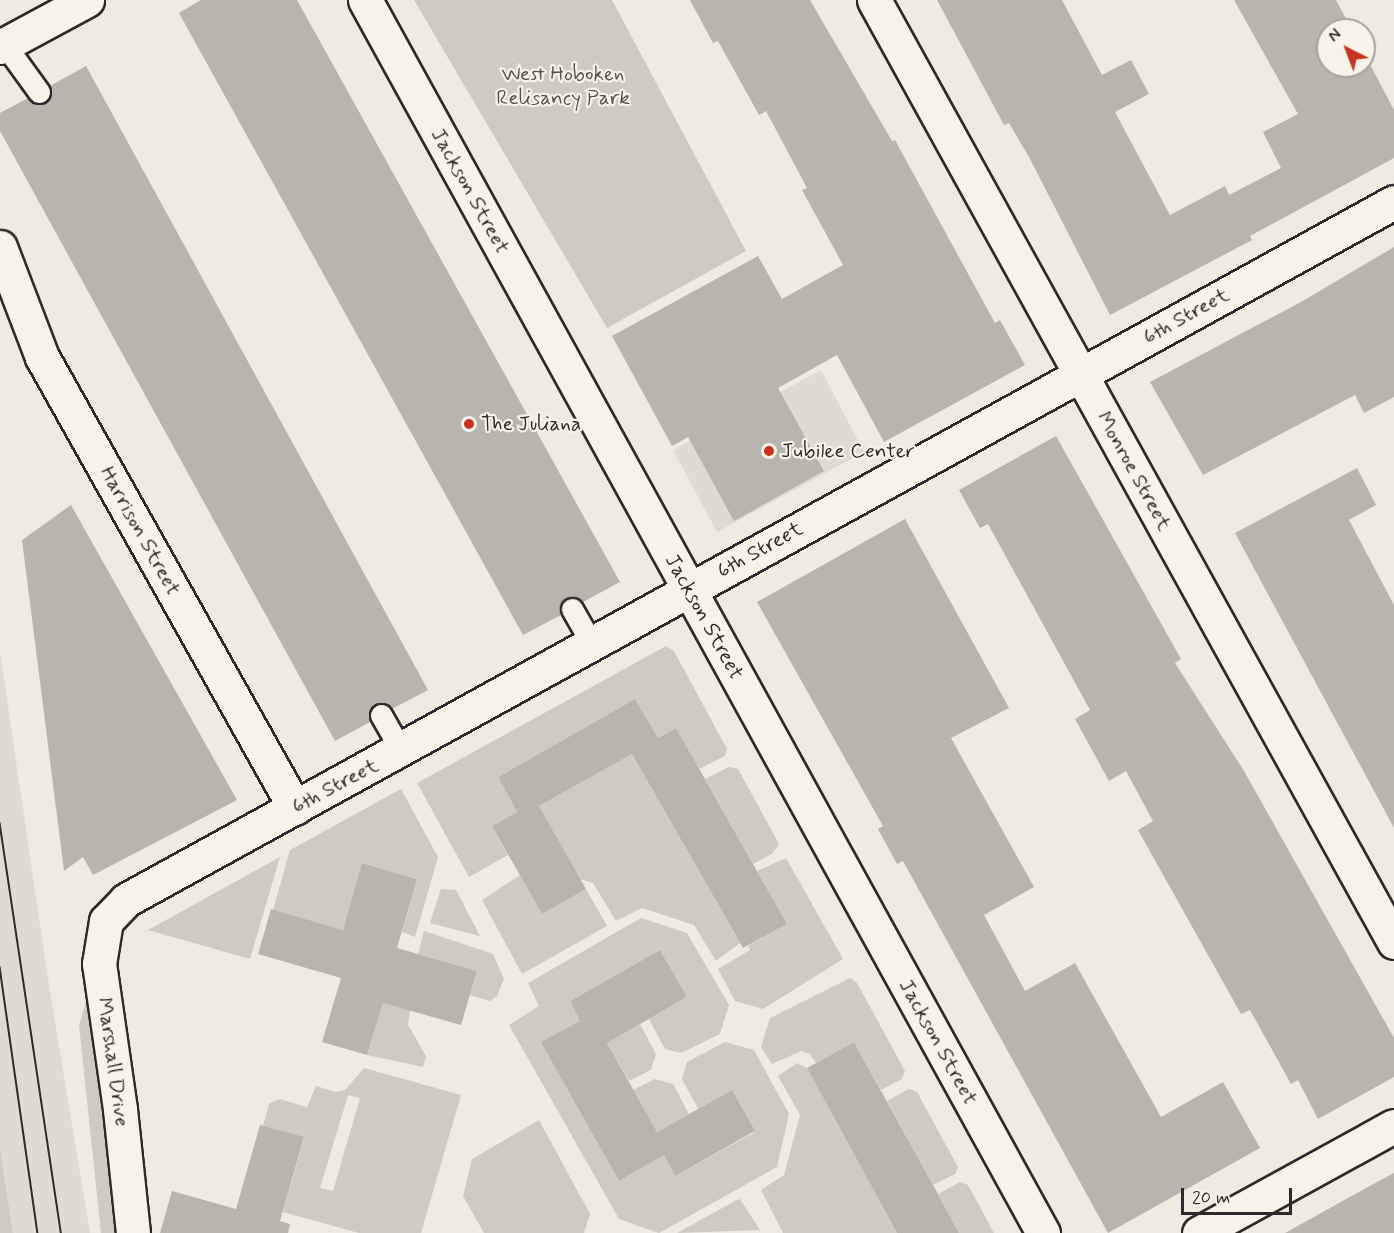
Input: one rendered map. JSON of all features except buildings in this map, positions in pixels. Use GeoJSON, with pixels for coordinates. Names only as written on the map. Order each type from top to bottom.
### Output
{"type":"FeatureCollection","features":[{"type":"Feature","properties":{"kind":"street"},"geometry":{"type":"LineString","coordinates":[[3,46],[87,0]]}},
{"type":"Feature","properties":{"kind":"street","name":"Jackson Street"},"geometry":{"type":"LineString","coordinates":[[365,0],[1043,1233]]}},
{"type":"Feature","properties":{"kind":"street","name":"Monroe Street"},"geometry":{"type":"LineString","coordinates":[[874,0],[1394,942]]}},
{"type":"Feature","properties":{"kind":"street","name":"6th Street"},"geometry":{"type":"LineString","coordinates":[[126,900],[1394,202]]}},
{"type":"Feature","properties":{"kind":"street","name":"Harrison Street"},"geometry":{"type":"LineString","coordinates":[[0,247],[42,357],[295,808]]}},
{"type":"Feature","properties":{"kind":"street","name":"Marshall Drive"},"geometry":{"type":"LineString","coordinates":[[126,900],[106,921],[99,964],[120,1109],[133,1233]]}},
{"type":"Feature","properties":{"kind":"street"},"geometry":{"type":"LineString","coordinates":[[1199,1233],[1394,1126]]}},
{"type":"Feature","properties":{"kind":"lane"},"geometry":{"type":"LineString","coordinates":[[3,46],[39,92]]}},
{"type":"Feature","properties":{"kind":"lane"},"geometry":{"type":"LineString","coordinates":[[572,609],[592,644]]}},
{"type":"Feature","properties":{"kind":"lane"},"geometry":{"type":"LineString","coordinates":[[381,716],[402,750]]}},
{"type":"Feature","properties":{"kind":"shaded area","name":"Jubilee Center"},"geometry":{"type":"Polygon","coordinates":[[[821,370],[864,452],[717,532],[673,450],[821,370]]]}},
{"type":"Feature","properties":{"kind":"shaded area"},"geometry":{"type":"Polygon","coordinates":[[[0,651],[46,966],[90,1233],[13,1233],[0,1148],[0,651]]]}},
{"type":"Feature","properties":{"kind":"green space","name":"West Hoboken Relisancy Park"},"geometry":{"type":"Polygon","coordinates":[[[414,0],[612,0],[746,251],[607,328],[414,0]]]}},
{"type":"Feature","properties":{"kind":"green space"},"geometry":{"type":"Polygon","coordinates":[[[666,646],[674,651],[727,749],[725,756],[699,769],[676,728],[658,738],[635,699],[498,777],[517,812],[492,826],[508,855],[469,877],[417,783],[666,646]]]}},
{"type":"Feature","properties":{"kind":"green space"},"geometry":{"type":"Polygon","coordinates":[[[632,754],[740,943],[716,961],[694,925],[642,908],[616,921],[593,883],[580,879],[539,806],[632,754]]]}},
{"type":"Feature","properties":{"kind":"green space"},"geometry":{"type":"Polygon","coordinates":[[[729,767],[738,769],[779,844],[772,854],[753,864],[705,779],[729,767]]]}},
{"type":"Feature","properties":{"kind":"green space"},"geometry":{"type":"Polygon","coordinates":[[[401,789],[438,857],[415,937],[402,932],[417,879],[363,863],[343,930],[273,910],[290,850],[401,789]]]}},
{"type":"Feature","properties":{"kind":"green space"},"geometry":{"type":"Polygon","coordinates":[[[280,857],[250,959],[148,930],[280,857]]]}},
{"type":"Feature","properties":{"kind":"green space"},"geometry":{"type":"Polygon","coordinates":[[[786,858],[843,959],[763,1009],[735,1001],[718,969],[750,950],[748,946],[787,924],[757,871],[786,858]]]}},
{"type":"Feature","properties":{"kind":"green space"},"geometry":{"type":"Polygon","coordinates":[[[520,875],[542,914],[586,889],[607,926],[522,974],[482,900],[520,875]]]}},
{"type":"Feature","properties":{"kind":"green space"},"geometry":{"type":"Polygon","coordinates":[[[441,889],[456,890],[480,936],[430,923],[441,889]]]}},
{"type":"Feature","properties":{"kind":"green space"},"geometry":{"type":"Polygon","coordinates":[[[641,918],[687,933],[729,1005],[720,1034],[681,1053],[665,1049],[649,1019],[687,997],[660,950],[570,1001],[580,1021],[542,1042],[619,1181],[664,1155],[675,1176],[755,1132],[732,1090],[698,1109],[682,1079],[687,1062],[725,1042],[754,1050],[789,1114],[777,1167],[659,1233],[619,1219],[509,1025],[539,1006],[528,983],[641,918]]]}},
{"type":"Feature","properties":{"kind":"green space"},"geometry":{"type":"Polygon","coordinates":[[[424,931],[493,954],[504,979],[497,996],[490,1001],[470,995],[477,971],[418,954],[424,931]]]}},
{"type":"Feature","properties":{"kind":"green space"},"geometry":{"type":"Polygon","coordinates":[[[850,978],[857,983],[905,1071],[902,1079],[881,1090],[854,1042],[816,1063],[810,1054],[801,1051],[772,1064],[761,1047],[770,1018],[850,978]]]}},
{"type":"Feature","properties":{"kind":"green space"},"geometry":{"type":"Polygon","coordinates":[[[90,988],[119,1233],[101,1233],[79,1025],[90,988]]]}},
{"type":"Feature","properties":{"kind":"green space"},"geometry":{"type":"Polygon","coordinates":[[[383,1003],[410,1010],[408,1025],[426,1056],[423,1067],[367,1055],[383,1003]]]}},
{"type":"Feature","properties":{"kind":"green space"},"geometry":{"type":"Polygon","coordinates":[[[640,1024],[656,1054],[651,1070],[629,1081],[607,1043],[640,1024]]]}},
{"type":"Feature","properties":{"kind":"green space"},"geometry":{"type":"Polygon","coordinates":[[[797,1063],[807,1068],[897,1233],[783,1233],[761,1190],[784,1175],[800,1115],[778,1076],[797,1063]]]}},
{"type":"Feature","properties":{"kind":"green space"},"geometry":{"type":"Polygon","coordinates":[[[364,1068],[461,1095],[421,1233],[359,1233],[283,1212],[304,1138],[263,1126],[269,1104],[279,1099],[307,1107],[316,1086],[336,1092],[345,1090],[364,1068]],[[348,1095],[320,1188],[333,1191],[360,1098],[348,1095]]]}},
{"type":"Feature","properties":{"kind":"green space"},"geometry":{"type":"Polygon","coordinates":[[[655,1079],[673,1084],[689,1114],[657,1132],[633,1090],[655,1079]]]}},
{"type":"Feature","properties":{"kind":"green space"},"geometry":{"type":"Polygon","coordinates":[[[909,1089],[917,1092],[958,1167],[955,1174],[933,1185],[887,1101],[909,1089]]]}},
{"type":"Feature","properties":{"kind":"green space"},"geometry":{"type":"Polygon","coordinates":[[[539,1120],[590,1214],[584,1233],[484,1233],[463,1196],[472,1159],[539,1120]]]}},
{"type":"Feature","properties":{"kind":"green space"},"geometry":{"type":"Polygon","coordinates":[[[0,1148],[13,1233],[0,1233],[0,1148]]]}},
{"type":"Feature","properties":{"kind":"green space"},"geometry":{"type":"Polygon","coordinates":[[[960,1182],[968,1185],[994,1233],[959,1233],[938,1194],[960,1182]]]}},
{"type":"Feature","properties":{"kind":"green space"},"geometry":{"type":"Polygon","coordinates":[[[740,1199],[760,1230],[677,1233],[737,1200],[740,1199]]]}},
{"type":"Feature","properties":{"kind":"tram line"},"geometry":{"type":"LineString","coordinates":[[0,823],[61,1233]]}},
{"type":"Feature","properties":{"kind":"tram line"},"geometry":{"type":"LineString","coordinates":[[0,967],[38,1233]]}},
{"type":"Feature","properties":{"kind":"place","name":"The Juliana"},"geometry":{"type":"Point","coordinates":[469,424]}},
{"type":"Feature","properties":{"kind":"place","name":"Jubilee Center"},"geometry":{"type":"Point","coordinates":[769,451]}}]}
